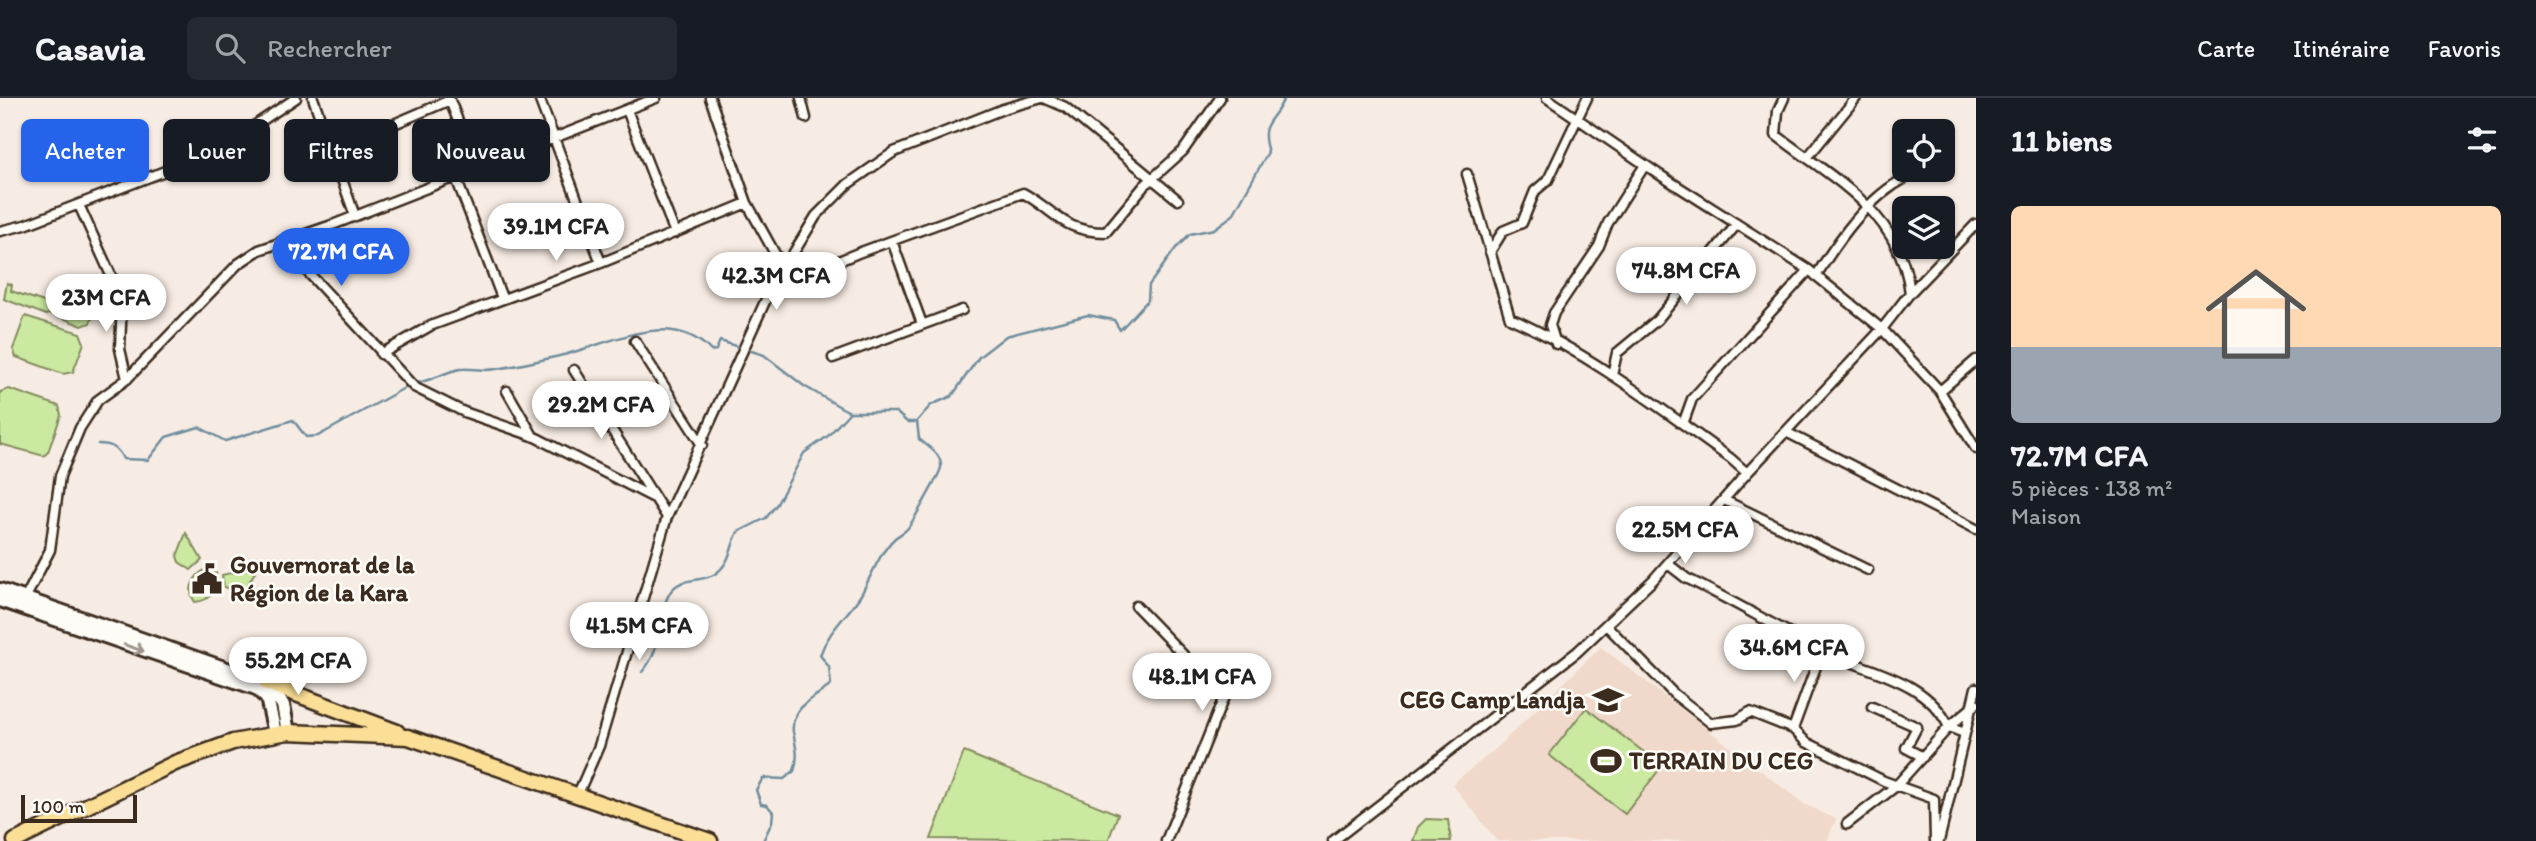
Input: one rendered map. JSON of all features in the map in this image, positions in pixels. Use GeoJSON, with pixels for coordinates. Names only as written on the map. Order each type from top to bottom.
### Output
{"type":"FeatureCollection","features":[{"type":"Feature","properties":{"kind":"highway"},"geometry":{"type":"LineString","coordinates":[[267,682],[307,695],[408,737],[710,841]]}},
{"type":"Feature","properties":{"kind":"highway"},"geometry":{"type":"LineString","coordinates":[[15,841],[174,763],[233,742],[281,733],[408,737]]}},
{"type":"Feature","properties":{"kind":"main road"},"geometry":{"type":"LineString","coordinates":[[0,590],[262,692],[281,733]]}},
{"type":"Feature","properties":{"kind":"main road"},"geometry":{"type":"LineString","coordinates":[[0,600],[267,682],[283,705],[281,733]]}},
{"type":"Feature","properties":{"kind":"street"},"geometry":{"type":"LineString","coordinates":[[0,231],[25,225],[79,205],[222,147],[296,98]]}},
{"type":"Feature","properties":{"kind":"street"},"geometry":{"type":"LineString","coordinates":[[313,98],[321,119]]}},
{"type":"Feature","properties":{"kind":"street"},"geometry":{"type":"LineString","coordinates":[[540,98],[601,262]]}},
{"type":"Feature","properties":{"kind":"street"},"geometry":{"type":"LineString","coordinates":[[550,141],[656,98]]}},
{"type":"Feature","properties":{"kind":"street"},"geometry":{"type":"LineString","coordinates":[[710,98],[747,203],[790,281],[1023,193],[1043,204],[1058,219],[1083,232],[1106,232],[1151,178],[1183,150],[1220,98]]}},
{"type":"Feature","properties":{"kind":"street"},"geometry":{"type":"LineString","coordinates":[[801,98],[806,118]]}},
{"type":"Feature","properties":{"kind":"street"},"geometry":{"type":"LineString","coordinates":[[577,796],[599,746],[667,517],[782,268],[816,216],[848,184],[894,152],[967,123],[1043,98],[1065,107],[1178,201]]}},
{"type":"Feature","properties":{"kind":"street"},"geometry":{"type":"LineString","coordinates":[[1547,98],[1645,165],[1813,273],[1882,328],[1940,391],[1976,449]]}},
{"type":"Feature","properties":{"kind":"street"},"geometry":{"type":"LineString","coordinates":[[1490,252],[1503,232],[1522,223],[1535,191],[1548,180],[1587,98]]}},
{"type":"Feature","properties":{"kind":"street"},"geometry":{"type":"LineString","coordinates":[[1784,98],[1778,111],[1776,135],[1870,206],[1894,242],[1909,275],[1910,293]]}},
{"type":"Feature","properties":{"kind":"street"},"geometry":{"type":"LineString","coordinates":[[1807,158],[1856,98]]}},
{"type":"Feature","properties":{"kind":"street"},"geometry":{"type":"LineString","coordinates":[[398,121],[449,99],[457,119]]}},
{"type":"Feature","properties":{"kind":"street"},"geometry":{"type":"LineString","coordinates":[[627,110],[675,233]]}},
{"type":"Feature","properties":{"kind":"street"},"geometry":{"type":"LineString","coordinates":[[1556,344],[1550,325],[1554,313],[1598,246],[1608,223],[1645,165]]}},
{"type":"Feature","properties":{"kind":"street"},"geometry":{"type":"LineString","coordinates":[[1467,174],[1510,318],[1538,330],[1556,344],[1612,375],[1747,473]]}},
{"type":"Feature","properties":{"kind":"street"},"geometry":{"type":"LineString","coordinates":[[344,182],[355,216]]}},
{"type":"Feature","properties":{"kind":"street"},"geometry":{"type":"LineString","coordinates":[[25,599],[50,550],[60,476],[80,428],[98,400],[127,379],[238,264],[259,250],[445,182]]}},
{"type":"Feature","properties":{"kind":"street"},"geometry":{"type":"LineString","coordinates":[[458,182],[502,298]]}},
{"type":"Feature","properties":{"kind":"street"},"geometry":{"type":"LineString","coordinates":[[1683,424],[1692,399],[1813,273],[1882,193],[1899,182]]}},
{"type":"Feature","properties":{"kind":"street"},"geometry":{"type":"LineString","coordinates":[[381,354],[430,326],[601,262],[747,203]]}},
{"type":"Feature","properties":{"kind":"street"},"geometry":{"type":"LineString","coordinates":[[79,205],[121,299],[120,349],[127,379]]}},
{"type":"Feature","properties":{"kind":"street"},"geometry":{"type":"LineString","coordinates":[[1612,375],[1617,353],[1657,320],[1737,224]]}},
{"type":"Feature","properties":{"kind":"street"},"geometry":{"type":"LineString","coordinates":[[1332,841],[1577,652],[1606,625],[1668,564],[1726,501],[1747,473],[1882,328],[1910,293],[1975,226]]}},
{"type":"Feature","properties":{"kind":"street"},"geometry":{"type":"LineString","coordinates":[[892,241],[922,324]]}},
{"type":"Feature","properties":{"kind":"street"},"geometry":{"type":"LineString","coordinates":[[280,242],[410,385],[464,412],[533,436],[653,497]]}},
{"type":"Feature","properties":{"kind":"street"},"geometry":{"type":"LineString","coordinates":[[106,296],[114,282]]}},
{"type":"Feature","properties":{"kind":"street"},"geometry":{"type":"LineString","coordinates":[[833,358],[962,310]]}},
{"type":"Feature","properties":{"kind":"street"},"geometry":{"type":"LineString","coordinates":[[635,341],[702,444]]}},
{"type":"Feature","properties":{"kind":"street"},"geometry":{"type":"LineString","coordinates":[[1940,391],[1976,360]]}},
{"type":"Feature","properties":{"kind":"street"},"geometry":{"type":"LineString","coordinates":[[574,370],[667,517]]}},
{"type":"Feature","properties":{"kind":"street"},"geometry":{"type":"LineString","coordinates":[[507,391],[533,436]]}},
{"type":"Feature","properties":{"kind":"street"},"geometry":{"type":"LineString","coordinates":[[1786,432],[1976,529]]}},
{"type":"Feature","properties":{"kind":"street"},"geometry":{"type":"LineString","coordinates":[[1726,501],[1868,570]]}},
{"type":"Feature","properties":{"kind":"street"},"geometry":{"type":"LineString","coordinates":[[1668,564],[1686,578],[1822,650],[1901,681],[1940,709],[1949,727],[1965,733]]}},
{"type":"Feature","properties":{"kind":"street"},"geometry":{"type":"LineString","coordinates":[[1136,606],[1224,697],[1166,841]]}},
{"type":"Feature","properties":{"kind":"street"},"geometry":{"type":"LineString","coordinates":[[1606,625],[1674,694],[1711,723],[1737,720],[1750,712],[1793,729],[1806,742],[1896,786],[1934,799],[1937,841]]}},
{"type":"Feature","properties":{"kind":"street"},"geometry":{"type":"LineString","coordinates":[[1793,729],[1822,650]]}},
{"type":"Feature","properties":{"kind":"street"},"geometry":{"type":"LineString","coordinates":[[1937,841],[1976,688]]}},
{"type":"Feature","properties":{"kind":"street"},"geometry":{"type":"LineString","coordinates":[[1847,824],[1896,786],[1949,727],[1969,713],[1976,704]]}},
{"type":"Feature","properties":{"kind":"street"},"geometry":{"type":"LineString","coordinates":[[1872,707],[1917,727],[1906,748],[1923,757]]}},
{"type":"Feature","properties":{"kind":"shaded area","name":"CEG Camp Landja"},"geometry":{"type":"Polygon","coordinates":[[[1601,647],[1804,804],[1836,819],[1827,841],[1497,841],[1452,784],[1492,752],[1601,647]]]}},
{"type":"Feature","properties":{"kind":"green space"},"geometry":{"type":"Polygon","coordinates":[[[61,281],[102,296],[90,323],[82,326],[60,317],[65,295],[57,291],[61,281]]]}},
{"type":"Feature","properties":{"kind":"green space"},"geometry":{"type":"Polygon","coordinates":[[[7,283],[12,285],[11,291],[47,303],[54,296],[60,298],[54,312],[46,315],[4,299],[7,283]]]}},
{"type":"Feature","properties":{"kind":"green space"},"geometry":{"type":"Polygon","coordinates":[[[25,316],[80,333],[84,343],[73,372],[63,374],[16,357],[13,349],[25,316]]]}},
{"type":"Feature","properties":{"kind":"green space"},"geometry":{"type":"Polygon","coordinates":[[[9,389],[59,406],[61,415],[48,452],[44,456],[0,444],[0,392],[9,389]]]}},
{"type":"Feature","properties":{"kind":"green space"},"geometry":{"type":"Polygon","coordinates":[[[186,533],[202,560],[191,570],[179,562],[177,556],[186,533]]]}},
{"type":"Feature","properties":{"kind":"green space"},"geometry":{"type":"Polygon","coordinates":[[[207,569],[216,573],[215,589],[205,599],[195,602],[191,587],[198,575],[207,569]]]}},
{"type":"Feature","properties":{"kind":"green space"},"geometry":{"type":"Polygon","coordinates":[[[248,569],[255,572],[243,593],[224,587],[222,575],[248,569]]]}},
{"type":"Feature","properties":{"kind":"green space","name":"TERRAIN DU CEG"},"geometry":{"type":"Polygon","coordinates":[[[1586,708],[1662,766],[1625,814],[1549,755],[1586,708]]]}},
{"type":"Feature","properties":{"kind":"green space"},"geometry":{"type":"Polygon","coordinates":[[[964,752],[1118,814],[1108,841],[931,839],[964,752]]]}},
{"type":"Feature","properties":{"kind":"green space"},"geometry":{"type":"Polygon","coordinates":[[[1426,819],[1448,820],[1451,841],[1413,841],[1418,827],[1426,819]]]}},
{"type":"Feature","properties":{"kind":"waterway"},"geometry":{"type":"LineString","coordinates":[[763,841],[772,822],[773,812],[767,805],[761,804],[756,790],[763,778],[784,779],[794,771],[797,756],[793,723],[796,716],[805,704],[831,685],[829,667],[820,655],[824,646],[862,593],[885,550],[908,528],[940,471],[941,462],[937,455],[919,439],[917,421],[931,405],[952,396],[979,357],[1006,336],[1088,315],[1114,320],[1120,330],[1148,300],[1149,285],[1176,248],[1190,234],[1214,229],[1233,215],[1268,152],[1265,142],[1266,128],[1284,98]]}},
{"type":"Feature","properties":{"kind":"waterway"},"geometry":{"type":"LineString","coordinates":[[414,383],[460,369],[487,370],[530,363],[636,333],[657,330],[695,338],[711,351],[716,350],[720,341],[764,355],[804,386],[850,412],[896,412],[907,422],[917,422]]}},
{"type":"Feature","properties":{"kind":"waterway"},"geometry":{"type":"LineString","coordinates":[[98,444],[113,447],[123,459],[148,460],[166,437],[199,427],[225,441],[293,420],[306,437],[318,436],[408,386]]}},
{"type":"Feature","properties":{"kind":"waterway"},"geometry":{"type":"LineString","coordinates":[[642,672],[654,652],[663,610],[671,591],[681,583],[710,577],[720,570],[738,532],[766,518],[777,504],[804,453],[828,436],[849,413]]}},
{"type":"Feature","properties":{"kind":"place","name":"Gouvernorat de la Région de la Kara"},"geometry":{"type":"Point","coordinates":[207,579]}},
{"type":"Feature","properties":{"kind":"place","name":"CEG Camp Landja"},"geometry":{"type":"Point","coordinates":[1608,700]}},
{"type":"Feature","properties":{"kind":"place","name":"TERRAIN DU CEG"},"geometry":{"type":"Point","coordinates":[1606,761]}}]}
